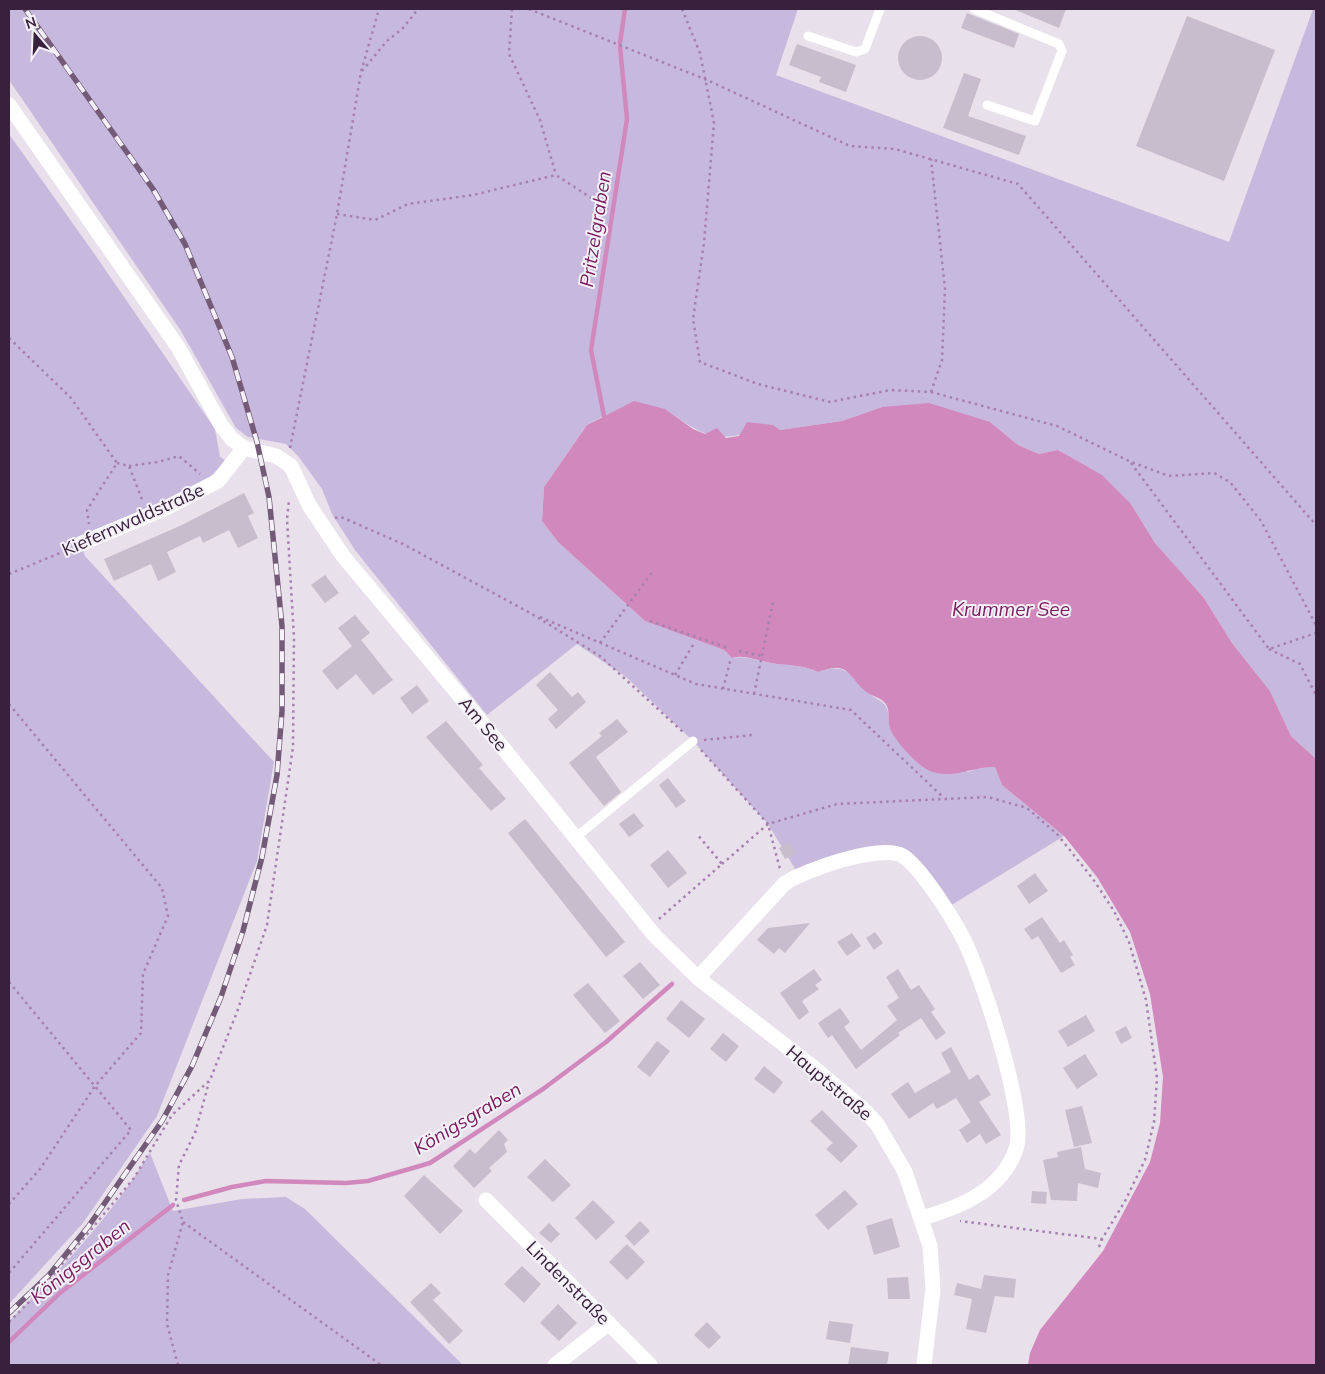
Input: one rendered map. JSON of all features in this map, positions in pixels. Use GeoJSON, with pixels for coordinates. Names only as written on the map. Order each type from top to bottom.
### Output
{"type":"FeatureCollection","features":[{"type":"Feature","properties":{"kind":"street"},"geometry":{"type":"LineString","coordinates":[[9,105],[178,347],[221,424],[232,439],[244,448],[276,456],[282,460]]}},
{"type":"Feature","properties":{"kind":"street","name":"Kiefernwaldstraße"},"geometry":{"type":"LineString","coordinates":[[86,542],[148,516],[213,484],[223,476],[244,448]]}},
{"type":"Feature","properties":{"kind":"street","name":"Am See"},"geometry":{"type":"LineString","coordinates":[[282,460],[291,466],[309,505],[343,556],[648,928],[675,958],[698,978]]}},
{"type":"Feature","properties":{"kind":"street"},"geometry":{"type":"LineString","coordinates":[[698,978],[784,884],[798,874],[854,857],[891,852],[902,856],[917,869],[963,938],[976,968],[991,1013],[1016,1102],[1019,1127],[1017,1148],[1007,1169],[992,1185],[973,1199],[922,1218]]}},
{"type":"Feature","properties":{"kind":"street","name":"Hauptstraße"},"geometry":{"type":"LineString","coordinates":[[698,978],[862,1108],[877,1124],[890,1144],[905,1172],[930,1246],[933,1275],[924,1365]]}},
{"type":"Feature","properties":{"kind":"street","name":"Lindenstraße"},"geometry":{"type":"LineString","coordinates":[[486,1200],[650,1365]]}},
{"type":"Feature","properties":{"kind":"street"},"geometry":{"type":"LineString","coordinates":[[555,1365],[608,1323]]}},
{"type":"Feature","properties":{"kind":"lane"},"geometry":{"type":"LineString","coordinates":[[808,36],[856,52],[864,49],[880,9]]}},
{"type":"Feature","properties":{"kind":"lane"},"geometry":{"type":"LineString","coordinates":[[974,9],[1059,44],[1062,51],[1035,121],[987,105]]}},
{"type":"Feature","properties":{"kind":"lane"},"geometry":{"type":"LineString","coordinates":[[575,838],[693,742]]}},
{"type":"Feature","properties":{"kind":"path"},"geometry":{"type":"LineString","coordinates":[[282,460],[292,445],[337,214],[361,72],[379,9]]}},
{"type":"Feature","properties":{"kind":"path"},"geometry":{"type":"LineString","coordinates":[[361,72],[387,41],[404,28],[418,9]]}},
{"type":"Feature","properties":{"kind":"path"},"geometry":{"type":"LineString","coordinates":[[512,9],[509,54],[540,120],[556,175],[608,209]]}},
{"type":"Feature","properties":{"kind":"path"},"geometry":{"type":"LineString","coordinates":[[529,9],[707,80],[850,146],[895,149],[1018,184],[1316,525]]}},
{"type":"Feature","properties":{"kind":"path"},"geometry":{"type":"LineString","coordinates":[[682,9],[700,53],[707,80],[714,124],[704,243],[693,319],[700,362],[758,384],[830,402],[890,390],[931,392],[1057,426],[1131,462],[1169,476],[1214,473],[1230,482],[1261,521],[1316,625]]}},
{"type":"Feature","properties":{"kind":"path"},"geometry":{"type":"LineString","coordinates":[[931,158],[945,289],[942,360],[931,392]]}},
{"type":"Feature","properties":{"kind":"path"},"geometry":{"type":"LineString","coordinates":[[337,214],[375,220],[408,204],[472,196],[556,175]]}},
{"type":"Feature","properties":{"kind":"path"},"geometry":{"type":"LineString","coordinates":[[9,338],[71,398],[116,463],[129,466],[158,462],[180,456],[213,484]]}},
{"type":"Feature","properties":{"kind":"path"},"geometry":{"type":"LineString","coordinates":[[1131,462],[1269,649],[1300,664],[1316,695]]}},
{"type":"Feature","properties":{"kind":"path"},"geometry":{"type":"LineString","coordinates":[[86,542],[87,510],[116,463]]}},
{"type":"Feature","properties":{"kind":"path"},"geometry":{"type":"LineString","coordinates":[[129,466],[148,516]]}},
{"type":"Feature","properties":{"kind":"path"},"geometry":{"type":"LineString","coordinates":[[334,518],[341,517],[403,544],[532,614],[600,656],[693,742],[768,824],[784,884]]}},
{"type":"Feature","properties":{"kind":"path"},"geometry":{"type":"LineString","coordinates":[[178,1365],[167,1324],[168,1275],[183,1222],[176,1200],[179,1165],[196,1134],[210,1080],[237,1012],[266,925],[293,747],[294,638],[287,519]]}},
{"type":"Feature","properties":{"kind":"path","name":"Kiefernwaldstraße"},"geometry":{"type":"LineString","coordinates":[[9,574],[86,542]]}},
{"type":"Feature","properties":{"kind":"path"},"geometry":{"type":"LineString","coordinates":[[600,643],[653,571]]}},
{"type":"Feature","properties":{"kind":"path"},"geometry":{"type":"LineString","coordinates":[[754,694],[773,602]]}},
{"type":"Feature","properties":{"kind":"path"},"geometry":{"type":"LineString","coordinates":[[532,614],[696,684],[851,710],[943,797]]}},
{"type":"Feature","properties":{"kind":"path"},"geometry":{"type":"LineString","coordinates":[[650,621],[728,648]]}},
{"type":"Feature","properties":{"kind":"path"},"geometry":{"type":"LineString","coordinates":[[1269,649],[1316,633]]}},
{"type":"Feature","properties":{"kind":"path"},"geometry":{"type":"LineString","coordinates":[[675,675],[693,645]]}},
{"type":"Feature","properties":{"kind":"path"},"geometry":{"type":"LineString","coordinates":[[739,650],[763,656]]}},
{"type":"Feature","properties":{"kind":"path"},"geometry":{"type":"LineString","coordinates":[[724,689],[731,658]]}},
{"type":"Feature","properties":{"kind":"path"},"geometry":{"type":"LineString","coordinates":[[9,704],[162,888],[168,916],[143,974],[141,1033],[95,1086],[40,1170],[9,1204]]}},
{"type":"Feature","properties":{"kind":"path"},"geometry":{"type":"LineString","coordinates":[[693,742],[752,735]]}},
{"type":"Feature","properties":{"kind":"path"},"geometry":{"type":"LineString","coordinates":[[648,928],[768,824],[837,804],[943,797],[988,797],[1027,808],[1057,834],[1093,879],[1114,912],[1129,942],[1146,1000],[1157,1078],[1154,1122],[1145,1160],[1125,1201],[1102,1239],[1099,1248]]}},
{"type":"Feature","properties":{"kind":"path"},"geometry":{"type":"LineString","coordinates":[[697,834],[722,864]]}},
{"type":"Feature","properties":{"kind":"path"},"geometry":{"type":"LineString","coordinates":[[9,982],[131,1130],[9,1273]]}},
{"type":"Feature","properties":{"kind":"path"},"geometry":{"type":"LineString","coordinates":[[9,1322],[45,1285],[134,1178],[172,1115],[210,1080]]}},
{"type":"Feature","properties":{"kind":"path"},"geometry":{"type":"LineString","coordinates":[[938,1213],[952,1220],[1102,1239]]}},
{"type":"Feature","properties":{"kind":"path"},"geometry":{"type":"LineString","coordinates":[[183,1222],[381,1365]]}},
{"type":"Feature","properties":{"kind":"shaded area"},"geometry":{"type":"Polygon","coordinates":[[[9,9],[798,9],[776,75],[1229,242],[1313,9],[1316,9],[1316,759],[1291,736],[1270,691],[1232,643],[1204,598],[1155,543],[1131,504],[1059,450],[1039,454],[1018,445],[990,422],[882,407],[842,421],[780,430],[772,425],[727,437],[705,433],[665,409],[605,415],[587,425],[544,487],[542,521],[558,542],[645,621],[724,650],[732,658],[746,658],[801,666],[818,672],[834,668],[848,672],[857,679],[865,690],[884,704],[888,712],[889,727],[968,772],[983,766],[995,767],[1002,785],[1064,836],[945,909],[891,852],[798,874],[768,824],[693,741],[626,677],[577,644],[487,715],[355,550],[332,514],[322,489],[298,456],[286,444],[248,437],[236,428],[181,331],[9,80],[9,9]]]}},
{"type":"Feature","properties":{"kind":"shaded area"},"geometry":{"type":"Polygon","coordinates":[[[9,134],[215,429],[220,457],[226,461],[201,486],[79,539],[85,556],[274,762],[257,861],[157,1116],[83,1223],[9,1304],[9,134]]]}},
{"type":"Feature","properties":{"kind":"shaded area"},"geometry":{"type":"Polygon","coordinates":[[[150,1153],[173,1211],[242,1199],[286,1197],[305,1209],[463,1365],[9,1365],[9,1321],[84,1242],[119,1199],[150,1153]]]}},
{"type":"Feature","properties":{"kind":"water","name":"Krummer See"},"geometry":{"type":"Polygon","coordinates":[[[634,401],[665,409],[693,429],[705,434],[717,428],[726,438],[739,436],[747,422],[773,425],[780,430],[842,421],[882,407],[929,403],[990,422],[1018,445],[1039,454],[1058,450],[1102,475],[1131,504],[1155,543],[1204,598],[1232,643],[1270,691],[1291,736],[1316,759],[1316,1365],[1028,1365],[1030,1353],[1040,1330],[1103,1251],[1150,1162],[1160,1123],[1163,1077],[1150,994],[1130,932],[1097,877],[1064,836],[1002,785],[995,767],[954,774],[937,773],[928,770],[911,757],[894,736],[889,725],[887,705],[881,699],[865,691],[846,671],[836,668],[818,672],[801,666],[771,663],[746,657],[732,658],[724,650],[645,621],[558,542],[542,521],[544,487],[587,425],[634,401]]]}},
{"type":"Feature","properties":{"kind":"building"},"geometry":{"type":"Polygon","coordinates":[[[1013,9],[1066,9],[1059,28],[1013,9]]]}},
{"type":"Feature","properties":{"kind":"building"},"geometry":{"type":"Polygon","coordinates":[[[967,13],[1019,34],[1014,48],[961,28],[967,13]]]}},
{"type":"Feature","properties":{"kind":"building"},"geometry":{"type":"Polygon","coordinates":[[[1187,16],[1275,50],[1224,181],[1136,146],[1187,16]]]}},
{"type":"Feature","properties":{"kind":"building"},"geometry":{"type":"Polygon","coordinates":[[[916,36],[924,36],[936,42],[942,58],[936,74],[924,80],[916,80],[904,74],[898,62],[898,54],[904,42],[916,36]]]}},
{"type":"Feature","properties":{"kind":"building"},"geometry":{"type":"Polygon","coordinates":[[[797,44],[856,65],[846,92],[819,82],[821,77],[789,65],[797,44]]]}},
{"type":"Feature","properties":{"kind":"building"},"geometry":{"type":"Polygon","coordinates":[[[964,73],[981,79],[968,116],[1026,136],[1019,155],[943,128],[964,73]]]}},
{"type":"Feature","properties":{"kind":"building"},"geometry":{"type":"Polygon","coordinates":[[[244,493],[254,513],[248,516],[258,538],[238,548],[229,530],[203,543],[200,536],[167,552],[176,572],[158,581],[151,564],[114,581],[104,559],[182,525],[244,493]]]}},
{"type":"Feature","properties":{"kind":"building"},"geometry":{"type":"Polygon","coordinates":[[[325,575],[339,593],[325,603],[311,585],[325,575]]]}},
{"type":"Feature","properties":{"kind":"building"},"geometry":{"type":"Polygon","coordinates":[[[355,615],[370,633],[361,640],[393,680],[373,695],[356,674],[337,690],[322,671],[352,646],[338,628],[355,615]]]}},
{"type":"Feature","properties":{"kind":"building"},"geometry":{"type":"Polygon","coordinates":[[[550,672],[572,697],[578,692],[586,702],[556,729],[548,719],[558,710],[536,685],[550,672]]]}},
{"type":"Feature","properties":{"kind":"building"},"geometry":{"type":"Polygon","coordinates":[[[417,685],[429,701],[412,714],[400,698],[417,685]]]}},
{"type":"Feature","properties":{"kind":"building"},"geometry":{"type":"Polygon","coordinates":[[[617,719],[628,732],[596,757],[621,792],[604,806],[569,763],[602,736],[599,733],[617,719]]]}},
{"type":"Feature","properties":{"kind":"building"},"geometry":{"type":"Polygon","coordinates":[[[446,721],[483,765],[479,768],[506,799],[491,811],[426,737],[446,721]]]}},
{"type":"Feature","properties":{"kind":"building"},"geometry":{"type":"Polygon","coordinates":[[[668,778],[686,801],[676,808],[659,785],[668,778]]]}},
{"type":"Feature","properties":{"kind":"building"},"geometry":{"type":"Polygon","coordinates":[[[634,813],[644,826],[629,837],[619,824],[634,813]]]}},
{"type":"Feature","properties":{"kind":"building"},"geometry":{"type":"Polygon","coordinates":[[[525,819],[625,942],[606,957],[508,833],[525,819]]]}},
{"type":"Feature","properties":{"kind":"building"},"geometry":{"type":"Polygon","coordinates":[[[790,843],[795,854],[785,859],[779,848],[790,843]]]}},
{"type":"Feature","properties":{"kind":"building"},"geometry":{"type":"Polygon","coordinates":[[[668,850],[687,873],[668,888],[650,865],[668,850]]]}},
{"type":"Feature","properties":{"kind":"building"},"geometry":{"type":"Polygon","coordinates":[[[1035,873],[1048,891],[1029,904],[1017,886],[1035,873]]]}},
{"type":"Feature","properties":{"kind":"building"},"geometry":{"type":"Polygon","coordinates":[[[1042,917],[1060,943],[1064,940],[1073,955],[1070,957],[1075,965],[1061,973],[1038,936],[1032,940],[1024,929],[1042,917]]]}},
{"type":"Feature","properties":{"kind":"building"},"geometry":{"type":"Polygon","coordinates":[[[810,923],[785,953],[779,948],[774,954],[757,940],[768,928],[810,923]]]}},
{"type":"Feature","properties":{"kind":"building"},"geometry":{"type":"Polygon","coordinates":[[[875,932],[883,943],[874,950],[866,938],[875,932]]]}},
{"type":"Feature","properties":{"kind":"building"},"geometry":{"type":"Polygon","coordinates":[[[852,933],[861,946],[847,956],[837,942],[852,933]]]}},
{"type":"Feature","properties":{"kind":"building"},"geometry":{"type":"Polygon","coordinates":[[[640,962],[660,985],[643,999],[623,976],[640,962]]]}},
{"type":"Feature","properties":{"kind":"building"},"geometry":{"type":"Polygon","coordinates":[[[814,969],[822,980],[815,985],[819,989],[802,1001],[809,1012],[799,1020],[780,993],[814,969]]]}},
{"type":"Feature","properties":{"kind":"building"},"geometry":{"type":"Polygon","coordinates":[[[898,969],[911,990],[919,985],[935,1009],[931,1012],[946,1033],[936,1040],[921,1018],[898,1033],[900,1035],[856,1069],[832,1035],[828,1038],[818,1023],[840,1008],[850,1022],[844,1027],[861,1050],[897,1020],[887,1006],[899,998],[886,977],[898,969]]]}},
{"type":"Feature","properties":{"kind":"building"},"geometry":{"type":"Polygon","coordinates":[[[588,983],[620,1021],[605,1033],[573,995],[588,983]]]}},
{"type":"Feature","properties":{"kind":"building"},"geometry":{"type":"Polygon","coordinates":[[[681,1000],[705,1019],[689,1038],[666,1019],[681,1000]]]}},
{"type":"Feature","properties":{"kind":"building"},"geometry":{"type":"Polygon","coordinates":[[[1086,1015],[1095,1031],[1068,1047],[1058,1031],[1086,1015]]]}},
{"type":"Feature","properties":{"kind":"building"},"geometry":{"type":"Polygon","coordinates":[[[1126,1026],[1132,1038],[1121,1044],[1115,1032],[1126,1026]]]}},
{"type":"Feature","properties":{"kind":"building"},"geometry":{"type":"Polygon","coordinates":[[[723,1033],[739,1046],[726,1062],[710,1049],[723,1033]]]}},
{"type":"Feature","properties":{"kind":"building"},"geometry":{"type":"Polygon","coordinates":[[[657,1041],[670,1051],[650,1077],[637,1067],[657,1041]]]}},
{"type":"Feature","properties":{"kind":"building"},"geometry":{"type":"Polygon","coordinates":[[[951,1047],[969,1080],[978,1074],[991,1095],[979,1102],[1001,1135],[986,1144],[980,1134],[967,1143],[959,1130],[971,1122],[956,1098],[937,1109],[933,1103],[909,1119],[891,1094],[908,1082],[915,1093],[951,1072],[941,1053],[951,1047]]]}},
{"type":"Feature","properties":{"kind":"building"},"geometry":{"type":"Polygon","coordinates":[[[1085,1054],[1098,1075],[1077,1089],[1063,1068],[1085,1054]]]}},
{"type":"Feature","properties":{"kind":"building"},"geometry":{"type":"Polygon","coordinates":[[[764,1066],[783,1082],[774,1094],[754,1079],[764,1066]]]}},
{"type":"Feature","properties":{"kind":"building"},"geometry":{"type":"Polygon","coordinates":[[[1082,1106],[1092,1143],[1074,1147],[1065,1110],[1082,1106]]]}},
{"type":"Feature","properties":{"kind":"building"},"geometry":{"type":"Polygon","coordinates":[[[822,1110],[858,1146],[841,1163],[826,1149],[833,1143],[810,1121],[822,1110]]]}},
{"type":"Feature","properties":{"kind":"building"},"geometry":{"type":"Polygon","coordinates":[[[499,1130],[508,1140],[504,1144],[507,1152],[489,1168],[492,1171],[474,1188],[453,1166],[470,1149],[475,1154],[499,1130]]]}},
{"type":"Feature","properties":{"kind":"building"},"geometry":{"type":"Polygon","coordinates":[[[1081,1147],[1085,1169],[1101,1173],[1098,1188],[1078,1183],[1077,1201],[1051,1200],[1043,1160],[1058,1157],[1057,1152],[1081,1147]]]}},
{"type":"Feature","properties":{"kind":"building"},"geometry":{"type":"Polygon","coordinates":[[[545,1159],[571,1185],[553,1202],[527,1177],[545,1159]]]}},
{"type":"Feature","properties":{"kind":"building"},"geometry":{"type":"Polygon","coordinates":[[[424,1175],[463,1211],[440,1234],[404,1196],[424,1175]]]}},
{"type":"Feature","properties":{"kind":"building"},"geometry":{"type":"Polygon","coordinates":[[[845,1190],[858,1204],[828,1230],[815,1215],[845,1190]]]}},
{"type":"Feature","properties":{"kind":"building"},"geometry":{"type":"Polygon","coordinates":[[[1032,1191],[1047,1192],[1046,1204],[1031,1203],[1032,1191]]]}},
{"type":"Feature","properties":{"kind":"building"},"geometry":{"type":"Polygon","coordinates":[[[593,1200],[615,1222],[596,1240],[575,1218],[593,1200]]]}},
{"type":"Feature","properties":{"kind":"building"},"geometry":{"type":"Polygon","coordinates":[[[892,1218],[900,1247],[874,1255],[866,1226],[892,1218]]]}},
{"type":"Feature","properties":{"kind":"building"},"geometry":{"type":"Polygon","coordinates":[[[640,1221],[650,1231],[634,1246],[625,1236],[640,1221]]]}},
{"type":"Feature","properties":{"kind":"building"},"geometry":{"type":"Polygon","coordinates":[[[549,1223],[560,1234],[551,1243],[539,1233],[549,1223]]]}},
{"type":"Feature","properties":{"kind":"building"},"geometry":{"type":"Polygon","coordinates":[[[627,1244],[645,1262],[627,1280],[609,1262],[627,1244]]]}},
{"type":"Feature","properties":{"kind":"building"},"geometry":{"type":"Polygon","coordinates":[[[522,1266],[541,1284],[524,1303],[504,1284],[522,1266]]]}},
{"type":"Feature","properties":{"kind":"building"},"geometry":{"type":"Polygon","coordinates":[[[984,1275],[1016,1279],[1014,1298],[995,1296],[986,1333],[966,1329],[972,1299],[954,1295],[957,1283],[981,1289],[984,1275]]]}},
{"type":"Feature","properties":{"kind":"building"},"geometry":{"type":"Polygon","coordinates":[[[908,1277],[910,1299],[888,1299],[887,1278],[908,1277]]]}},
{"type":"Feature","properties":{"kind":"building"},"geometry":{"type":"Polygon","coordinates":[[[431,1283],[441,1293],[433,1300],[463,1331],[449,1344],[410,1302],[431,1283]]]}},
{"type":"Feature","properties":{"kind":"building"},"geometry":{"type":"Polygon","coordinates":[[[558,1304],[577,1323],[559,1341],[540,1323],[558,1304]]]}},
{"type":"Feature","properties":{"kind":"building"},"geometry":{"type":"Polygon","coordinates":[[[829,1321],[853,1324],[850,1343],[826,1339],[829,1321]]]}},
{"type":"Feature","properties":{"kind":"building"},"geometry":{"type":"Polygon","coordinates":[[[707,1322],[721,1337],[709,1349],[694,1335],[707,1322]]]}},
{"type":"Feature","properties":{"kind":"building"},"geometry":{"type":"Polygon","coordinates":[[[851,1347],[889,1352],[887,1365],[848,1365],[851,1347]]]}},
{"type":"Feature","properties":{"kind":"waterway","name":"Pritzelgraben"},"geometry":{"type":"LineString","coordinates":[[620,43],[625,9]]}},
{"type":"Feature","properties":{"kind":"waterway","name":"Pritzelgraben"},"geometry":{"type":"LineString","coordinates":[[607,420],[604,416],[591,350],[627,119],[620,47]]}},
{"type":"Feature","properties":{"kind":"waterway","name":"Königsgraben"},"geometry":{"type":"LineString","coordinates":[[184,1200],[232,1187],[266,1181],[346,1183],[368,1181],[430,1163],[543,1089],[606,1042],[672,984]]}},
{"type":"Feature","properties":{"kind":"waterway","name":"Königsgraben"},"geometry":{"type":"LineString","coordinates":[[9,1342],[60,1293],[173,1205]]}},
{"type":"Feature","properties":{"kind":"railway"},"geometry":{"type":"LineString","coordinates":[[9,1313],[49,1275],[88,1227],[162,1121],[192,1066],[221,997],[243,931],[262,857],[277,775],[282,711],[282,626],[269,497],[257,442],[232,357],[185,244],[153,189],[25,9]]}}]}
